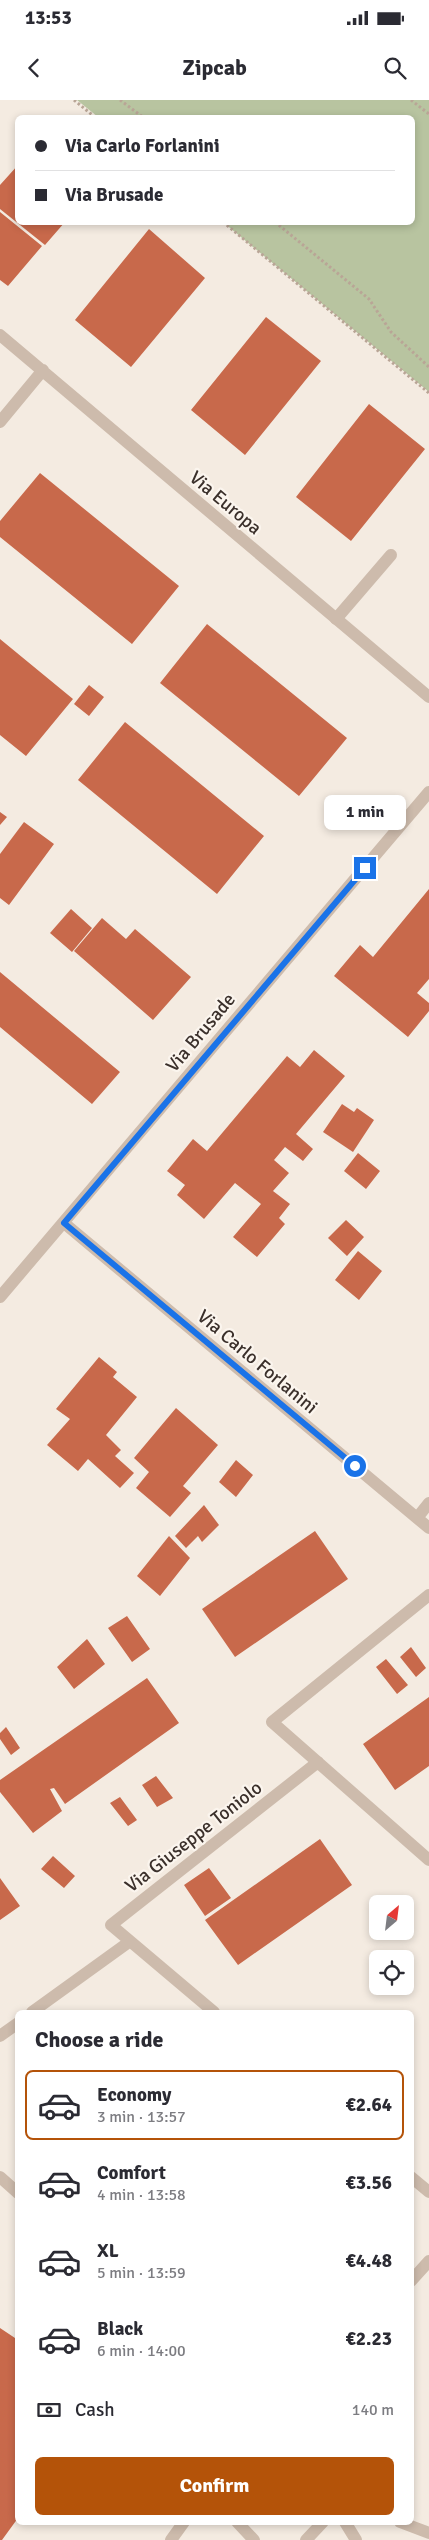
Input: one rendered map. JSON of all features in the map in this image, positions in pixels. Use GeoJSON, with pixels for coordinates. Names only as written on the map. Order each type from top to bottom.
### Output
{"type":"FeatureCollection","features":[{"type":"Feature","properties":{"kind":"street","name":"Via Europa"},"geometry":{"type":"LineString","coordinates":[[0,335],[429,697]]}},
{"type":"Feature","properties":{"kind":"street"},"geometry":{"type":"LineString","coordinates":[[0,422],[43,370]]}},
{"type":"Feature","properties":{"kind":"street"},"geometry":{"type":"LineString","coordinates":[[336,619],[390,555]]}},
{"type":"Feature","properties":{"kind":"street","name":"Via Brusade"},"geometry":{"type":"LineString","coordinates":[[0,1297],[429,792]]}},
{"type":"Feature","properties":{"kind":"street","name":"Via Carlo Forlanini"},"geometry":{"type":"LineString","coordinates":[[64,1223],[429,1528]]}},
{"type":"Feature","properties":{"kind":"street"},"geometry":{"type":"LineString","coordinates":[[417,1518],[429,1503]]}},
{"type":"Feature","properties":{"kind":"street"},"geometry":{"type":"LineString","coordinates":[[429,1595],[272,1722],[429,1860]]}},
{"type":"Feature","properties":{"kind":"street","name":"Via Giuseppe Toniolo"},"geometry":{"type":"LineString","coordinates":[[212,2010],[111,1925],[318,1762]]}},
{"type":"Feature","properties":{"kind":"street"},"geometry":{"type":"LineString","coordinates":[[35,2010],[129,1942]]}},
{"type":"Feature","properties":{"kind":"street"},"geometry":{"type":"LineString","coordinates":[[0,2036],[15,2025]]}},
{"type":"Feature","properties":{"kind":"street"},"geometry":{"type":"LineString","coordinates":[[0,2177],[15,2190]]}},
{"type":"Feature","properties":{"kind":"street"},"geometry":{"type":"LineString","coordinates":[[414,2180],[429,2192]]}},
{"type":"Feature","properties":{"kind":"street"},"geometry":{"type":"LineString","coordinates":[[414,2278],[429,2261]]}},
{"type":"Feature","properties":{"kind":"street"},"geometry":{"type":"LineString","coordinates":[[171,2540],[182,2525]]}},
{"type":"Feature","properties":{"kind":"street"},"geometry":{"type":"LineString","coordinates":[[240,2525],[254,2540]]}},
{"type":"Feature","properties":{"kind":"street"},"geometry":{"type":"LineString","coordinates":[[306,2540],[320,2525]]}},
{"type":"Feature","properties":{"kind":"street"},"geometry":{"type":"LineString","coordinates":[[347,2525],[356,2540]]}},
{"type":"Feature","properties":{"kind":"street"},"geometry":{"type":"LineString","coordinates":[[409,2525],[429,2532]]}},
{"type":"Feature","properties":{"kind":"path"},"geometry":{"type":"LineString","coordinates":[[74,100],[92,115]]}},
{"type":"Feature","properties":{"kind":"path"},"geometry":{"type":"LineString","coordinates":[[120,100],[140,115]]}},
{"type":"Feature","properties":{"kind":"path"},"geometry":{"type":"LineString","coordinates":[[411,100],[429,114]]}},
{"type":"Feature","properties":{"kind":"path"},"geometry":{"type":"LineString","coordinates":[[227,225],[429,393]]}},
{"type":"Feature","properties":{"kind":"path"},"geometry":{"type":"LineString","coordinates":[[279,225],[369,299],[391,332],[429,367]]}},
{"type":"Feature","properties":{"kind":"green space"},"geometry":{"type":"Polygon","coordinates":[[[77,100],[429,100],[429,392],[226,225],[415,225],[415,115],[96,115],[77,100]]]}},
{"type":"Feature","properties":{"kind":"building"},"geometry":{"type":"Polygon","coordinates":[[[15,168],[15,221],[0,209],[0,185],[15,168]]]}},
{"type":"Feature","properties":{"kind":"building"},"geometry":{"type":"Polygon","coordinates":[[[0,212],[42,246],[8,286],[0,280],[0,212]]]}},
{"type":"Feature","properties":{"kind":"building"},"geometry":{"type":"Polygon","coordinates":[[[20,225],[62,225],[45,245],[20,225]]]}},
{"type":"Feature","properties":{"kind":"building"},"geometry":{"type":"Polygon","coordinates":[[[149,229],[205,278],[131,367],[75,320],[149,229]]]}},
{"type":"Feature","properties":{"kind":"building"},"geometry":{"type":"Polygon","coordinates":[[[266,317],[321,361],[245,455],[191,410],[266,317]]]}},
{"type":"Feature","properties":{"kind":"building"},"geometry":{"type":"Polygon","coordinates":[[[369,404],[425,449],[351,541],[296,497],[369,404]]]}},
{"type":"Feature","properties":{"kind":"building"},"geometry":{"type":"Polygon","coordinates":[[[40,473],[179,586],[132,644],[0,537],[0,521],[40,473]]]}},
{"type":"Feature","properties":{"kind":"building"},"geometry":{"type":"Polygon","coordinates":[[[207,624],[347,738],[299,796],[160,683],[207,624]]]}},
{"type":"Feature","properties":{"kind":"building"},"geometry":{"type":"Polygon","coordinates":[[[0,639],[73,699],[26,756],[0,735],[0,639]]]}},
{"type":"Feature","properties":{"kind":"building"},"geometry":{"type":"Polygon","coordinates":[[[89,685],[104,697],[89,716],[74,704],[89,685]]]}},
{"type":"Feature","properties":{"kind":"building"},"geometry":{"type":"Polygon","coordinates":[[[125,722],[264,836],[217,894],[78,780],[125,722]]]}},
{"type":"Feature","properties":{"kind":"building"},"geometry":{"type":"Polygon","coordinates":[[[0,812],[7,817],[0,825],[0,812]]]}},
{"type":"Feature","properties":{"kind":"building"},"geometry":{"type":"Polygon","coordinates":[[[24,822],[54,844],[9,905],[0,898],[0,854],[24,822]]]}},
{"type":"Feature","properties":{"kind":"building"},"geometry":{"type":"Polygon","coordinates":[[[429,889],[429,979],[417,993],[429,1003],[429,1011],[408,1037],[334,976],[360,945],[373,957],[429,889]]]}},
{"type":"Feature","properties":{"kind":"building"},"geometry":{"type":"Polygon","coordinates":[[[71,909],[92,928],[72,952],[50,933],[71,909]]]}},
{"type":"Feature","properties":{"kind":"building"},"geometry":{"type":"Polygon","coordinates":[[[102,918],[126,939],[135,929],[191,977],[153,1020],[74,951],[102,918]]]}},
{"type":"Feature","properties":{"kind":"building"},"geometry":{"type":"Polygon","coordinates":[[[0,972],[120,1072],[92,1104],[0,1027],[0,972]]]}},
{"type":"Feature","properties":{"kind":"building"},"geometry":{"type":"Polygon","coordinates":[[[314,1050],[345,1076],[296,1134],[313,1149],[303,1161],[285,1147],[274,1160],[289,1173],[273,1191],[290,1204],[279,1218],[285,1224],[257,1257],[233,1237],[261,1204],[235,1183],[204,1219],[177,1195],[185,1185],[167,1171],[193,1139],[207,1151],[287,1056],[300,1067],[314,1050]]]}},
{"type":"Feature","properties":{"kind":"building"},"geometry":{"type":"Polygon","coordinates":[[[342,1104],[354,1112],[357,1108],[374,1120],[353,1152],[323,1132],[342,1104]]]}},
{"type":"Feature","properties":{"kind":"building"},"geometry":{"type":"Polygon","coordinates":[[[358,1153],[380,1171],[366,1189],[344,1171],[358,1153]]]}},
{"type":"Feature","properties":{"kind":"building"},"geometry":{"type":"Polygon","coordinates":[[[346,1220],[364,1237],[347,1256],[328,1238],[346,1220]]]}},
{"type":"Feature","properties":{"kind":"building"},"geometry":{"type":"Polygon","coordinates":[[[358,1251],[382,1271],[359,1300],[335,1280],[358,1251]]]}},
{"type":"Feature","properties":{"kind":"building"},"geometry":{"type":"Polygon","coordinates":[[[99,1357],[117,1372],[113,1377],[137,1397],[106,1435],[121,1450],[115,1456],[134,1473],[120,1488],[88,1459],[78,1471],[47,1445],[70,1419],[56,1409],[99,1357]]]}},
{"type":"Feature","properties":{"kind":"building"},"geometry":{"type":"Polygon","coordinates":[[[176,1408],[218,1445],[183,1486],[191,1493],[170,1517],[136,1488],[149,1472],[134,1458],[176,1408]]]}},
{"type":"Feature","properties":{"kind":"building"},"geometry":{"type":"Polygon","coordinates":[[[236,1460],[253,1475],[236,1497],[219,1482],[236,1460]]]}},
{"type":"Feature","properties":{"kind":"building"},"geometry":{"type":"Polygon","coordinates":[[[204,1505],[219,1525],[202,1542],[198,1536],[186,1548],[175,1536],[204,1505]]]}},
{"type":"Feature","properties":{"kind":"building"},"geometry":{"type":"Polygon","coordinates":[[[315,1531],[348,1579],[235,1657],[202,1609],[315,1531]]]}},
{"type":"Feature","properties":{"kind":"building"},"geometry":{"type":"Polygon","coordinates":[[[169,1536],[190,1558],[160,1596],[137,1576],[169,1536]]]}},
{"type":"Feature","properties":{"kind":"building"},"geometry":{"type":"Polygon","coordinates":[[[127,1616],[150,1649],[132,1662],[108,1628],[127,1616]]]}},
{"type":"Feature","properties":{"kind":"building"},"geometry":{"type":"Polygon","coordinates":[[[87,1639],[105,1664],[74,1689],[57,1667],[87,1639]]]}},
{"type":"Feature","properties":{"kind":"building"},"geometry":{"type":"Polygon","coordinates":[[[411,1647],[426,1668],[416,1677],[400,1657],[411,1647]]]}},
{"type":"Feature","properties":{"kind":"building"},"geometry":{"type":"Polygon","coordinates":[[[386,1659],[408,1685],[397,1694],[376,1667],[386,1659]]]}},
{"type":"Feature","properties":{"kind":"building"},"geometry":{"type":"Polygon","coordinates":[[[147,1678],[179,1723],[65,1804],[54,1788],[50,1789],[62,1811],[33,1833],[0,1792],[0,1780],[147,1678]]]}},
{"type":"Feature","properties":{"kind":"building"},"geometry":{"type":"Polygon","coordinates":[[[429,1697],[429,1766],[395,1790],[363,1744],[429,1697]]]}},
{"type":"Feature","properties":{"kind":"building"},"geometry":{"type":"Polygon","coordinates":[[[6,1727],[20,1748],[11,1755],[0,1739],[0,1733],[6,1727]]]}},
{"type":"Feature","properties":{"kind":"building"},"geometry":{"type":"Polygon","coordinates":[[[156,1776],[173,1798],[157,1807],[142,1785],[156,1776]]]}},
{"type":"Feature","properties":{"kind":"building"},"geometry":{"type":"Polygon","coordinates":[[[120,1797],[137,1820],[128,1826],[110,1803],[120,1797]]]}},
{"type":"Feature","properties":{"kind":"building"},"geometry":{"type":"Polygon","coordinates":[[[320,1839],[352,1885],[238,1965],[205,1920],[320,1839]]]}},
{"type":"Feature","properties":{"kind":"building"},"geometry":{"type":"Polygon","coordinates":[[[53,1856],[75,1876],[64,1888],[41,1869],[53,1856]]]}},
{"type":"Feature","properties":{"kind":"building"},"geometry":{"type":"Polygon","coordinates":[[[209,1868],[231,1898],[205,1916],[184,1885],[209,1868]]]}},
{"type":"Feature","properties":{"kind":"building"},"geometry":{"type":"Polygon","coordinates":[[[0,1878],[20,1906],[0,1920],[0,1878]]]}},
{"type":"Feature","properties":{"kind":"building"},"geometry":{"type":"Polygon","coordinates":[[[0,2328],[15,2338],[15,2522],[2,2540],[0,2540],[0,2328]]]}},
{"type":"Feature","properties":{"kind":"route"},"geometry":{"type":"LineString","coordinates":[[355,1466],[64,1223],[365,868]]}}]}
